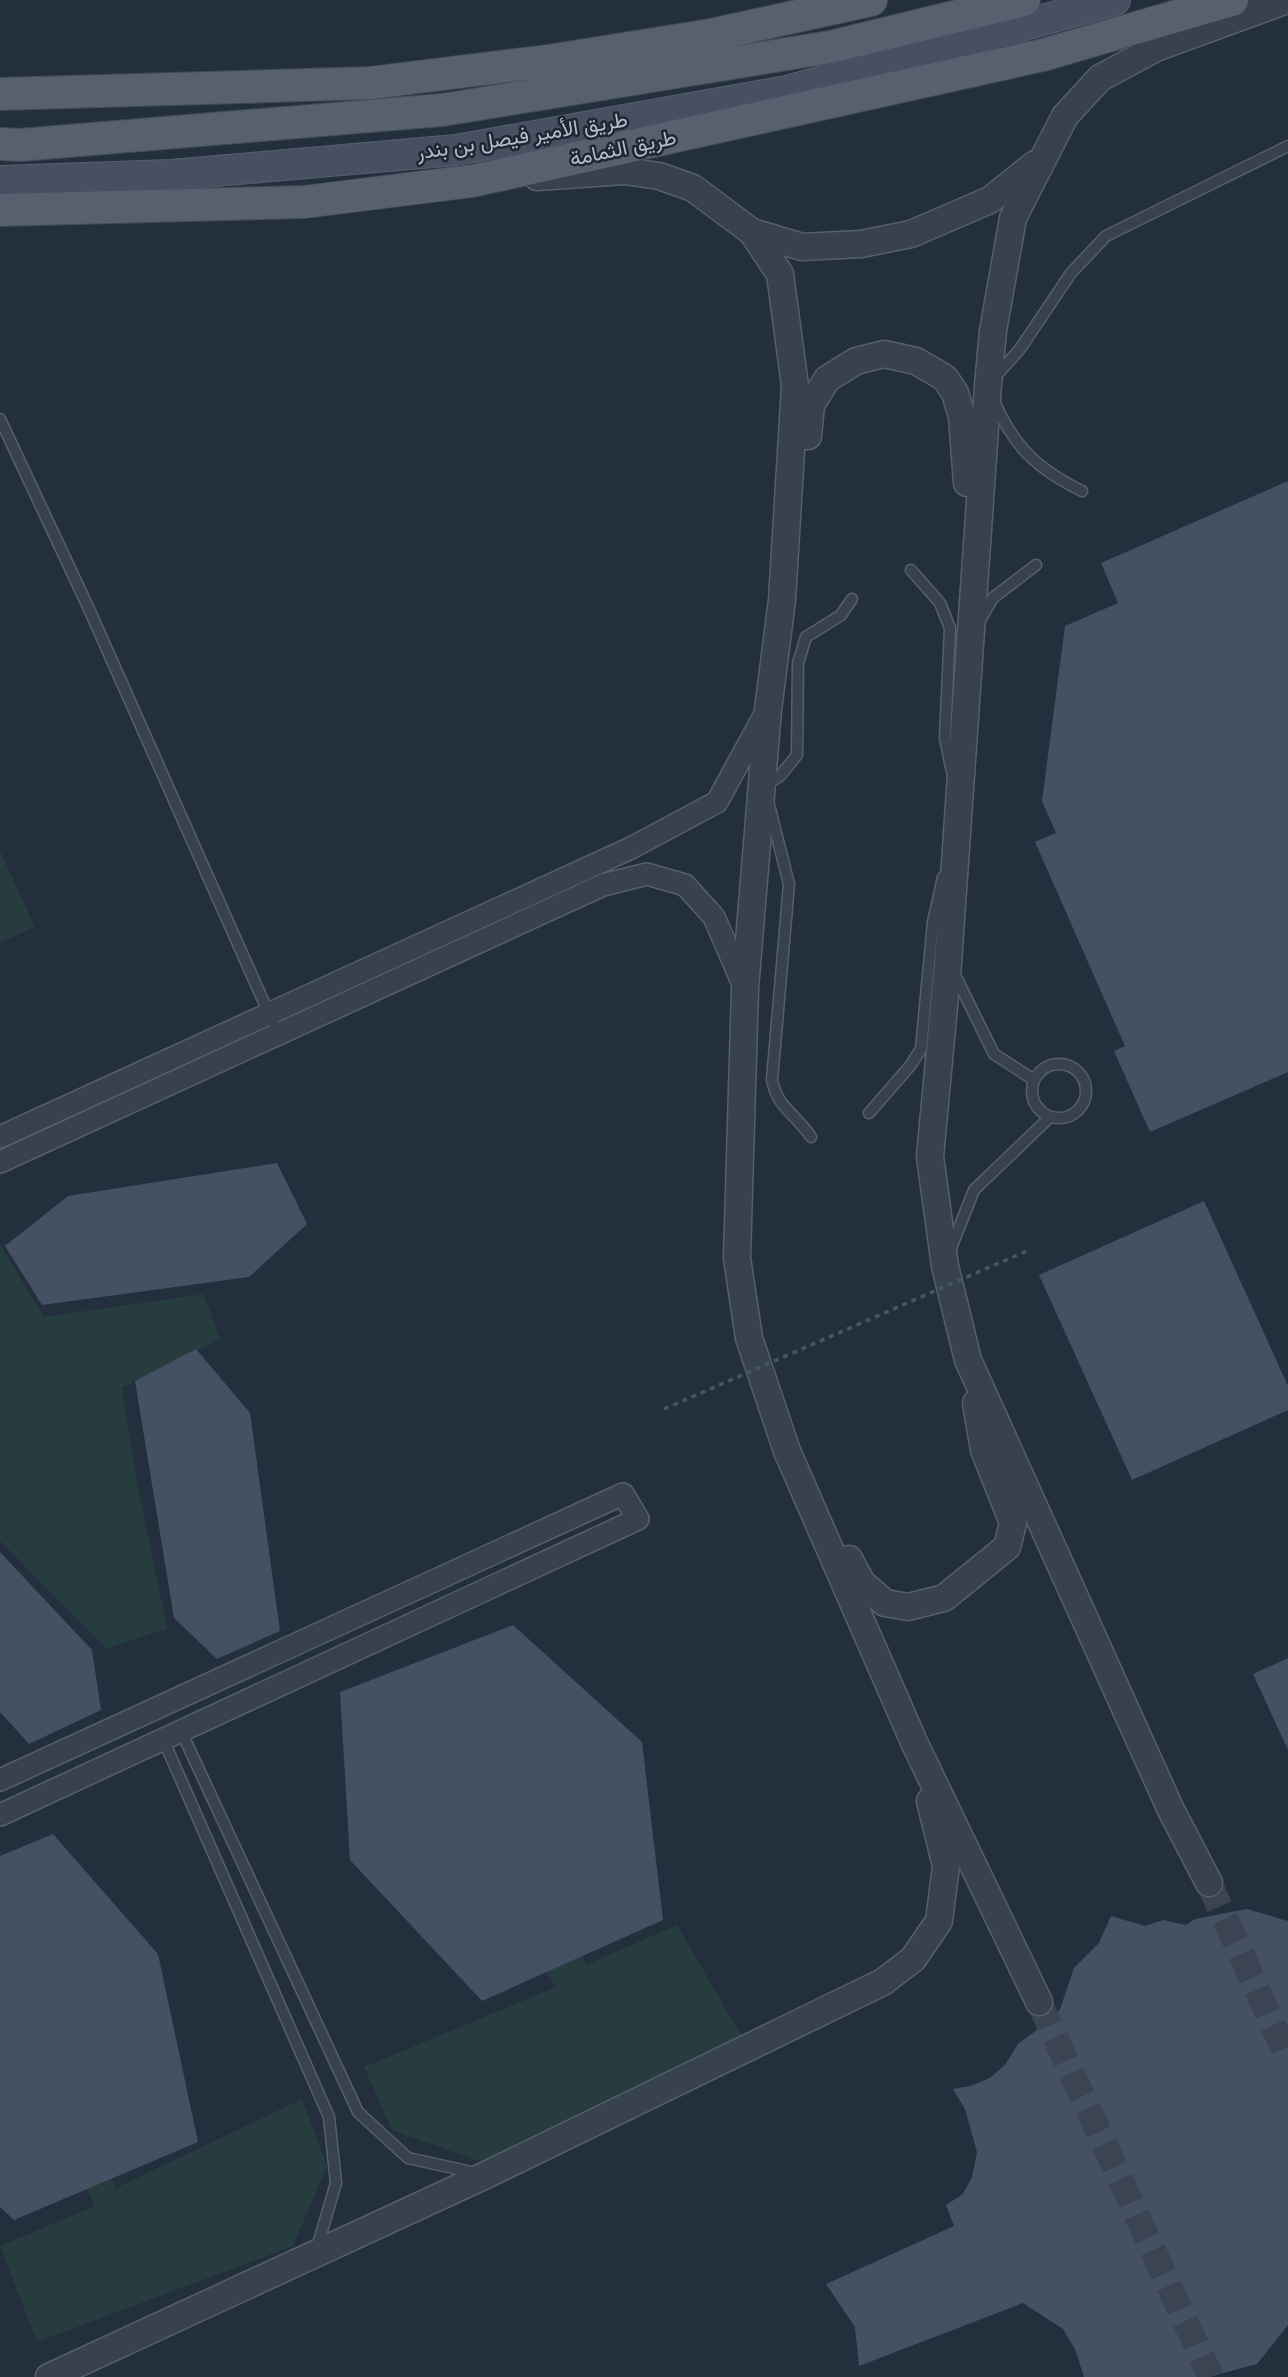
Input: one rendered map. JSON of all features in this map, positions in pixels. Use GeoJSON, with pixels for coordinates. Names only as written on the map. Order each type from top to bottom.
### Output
{"type":"FeatureCollection","features":[{"type":"Feature","properties":{"kind":"main road"},"geometry":{"type":"LineString","coordinates":[[0,94],[370,83],[698,37],[871,0]]}},
{"type":"Feature","properties":{"kind":"main road"},"geometry":{"type":"LineString","coordinates":[[0,144],[20,145],[442,110],[830,47],[1024,0]]}},
{"type":"Feature","properties":{"kind":"main road","name":"طريق الأمير فيصل بن بندر"},"geometry":{"type":"LineString","coordinates":[[0,181],[172,175],[456,150],[787,91],[1115,0]]}},
{"type":"Feature","properties":{"kind":"main road","name":"طريق الثمامة"},"geometry":{"type":"LineString","coordinates":[[0,210],[304,202],[472,181],[1044,55],[1232,0]]}},
{"type":"Feature","properties":{"kind":"main road"},"geometry":{"type":"LineString","coordinates":[[0,87],[106,90]]}},
{"type":"Feature","properties":{"kind":"street"},"geometry":{"type":"LineString","coordinates":[[787,1451],[862,1583],[885,1603],[908,1606],[944,1598],[1007,1547],[1013,1523],[984,1450],[968,1360],[944,1266],[930,1157],[948,962],[988,386],[993,331],[1013,218],[1040,160],[1065,116],[1100,78],[1156,48],[1287,0]]}},
{"type":"Feature","properties":{"kind":"street"},"geometry":{"type":"LineString","coordinates":[[752,232],[802,247],[861,244],[911,234],[990,200],[1040,160]]}},
{"type":"Feature","properties":{"kind":"street"},"geometry":{"type":"LineString","coordinates":[[472,181],[624,172],[659,176],[693,188],[752,232],[780,274],[795,386],[782,600],[768,710],[764,785],[745,989],[737,1258],[749,1338],[787,1451],[914,1742],[1039,2002]]}},
{"type":"Feature","properties":{"kind":"street"},"geometry":{"type":"LineString","coordinates":[[782,600],[803,500],[811,405],[827,379],[856,361],[884,354],[916,361],[945,378],[955,393],[962,417],[967,487],[976,529]]}},
{"type":"Feature","properties":{"kind":"street"},"geometry":{"type":"LineString","coordinates":[[0,1137],[631,848],[717,802],[768,710]]}},
{"type":"Feature","properties":{"kind":"street"},"geometry":{"type":"LineString","coordinates":[[0,1162],[603,885],[647,874],[685,885],[714,917],[745,989]]}},
{"type":"Feature","properties":{"kind":"street"},"geometry":{"type":"LineString","coordinates":[[968,1360],[1171,1810],[1209,1883]]}},
{"type":"Feature","properties":{"kind":"street"},"geometry":{"type":"LineString","coordinates":[[0,1780],[624,1494],[638,1519],[0,1815]]}},
{"type":"Feature","properties":{"kind":"street"},"geometry":{"type":"LineString","coordinates":[[49,2377],[486,2175],[883,1982],[913,1959],[939,1922],[946,1866],[914,1742]]}},
{"type":"Feature","properties":{"kind":"lane"},"geometry":{"type":"LineString","coordinates":[[1082,491],[1037,466],[1004,424],[988,386],[1020,349],[1071,273],[1106,236],[1288,146]]}},
{"type":"Feature","properties":{"kind":"lane"},"geometry":{"type":"LineString","coordinates":[[0,419],[89,609],[278,1034]]}},
{"type":"Feature","properties":{"kind":"lane"},"geometry":{"type":"LineString","coordinates":[[969,639],[993,598],[1036,565]]}},
{"type":"Feature","properties":{"kind":"lane"},"geometry":{"type":"LineString","coordinates":[[869,1113],[910,1066],[921,1049],[933,922],[958,802],[944,738],[950,628],[940,603],[911,570]]}},
{"type":"Feature","properties":{"kind":"lane"},"geometry":{"type":"LineString","coordinates":[[811,1137],[799,1119],[776,1101],[772,1080],[789,884],[764,785],[780,776],[797,755],[798,663],[806,637],[841,615],[852,599]]}},
{"type":"Feature","properties":{"kind":"lane"},"geometry":{"type":"LineString","coordinates":[[948,962],[994,1054],[1034,1080]]}},
{"type":"Feature","properties":{"kind":"lane"},"geometry":{"type":"LineString","coordinates":[[1058,1065],[1078,1072],[1086,1085],[1085,1099],[1077,1111],[1064,1118],[1050,1117],[1034,1102],[1034,1080],[1044,1069],[1058,1065]]}},
{"type":"Feature","properties":{"kind":"lane"},"geometry":{"type":"LineString","coordinates":[[944,1266],[974,1190],[1050,1117]]}},
{"type":"Feature","properties":{"kind":"lane"},"geometry":{"type":"LineString","coordinates":[[172,1735],[358,2112],[408,2158],[486,2175]]}},
{"type":"Feature","properties":{"kind":"lane"},"geometry":{"type":"LineString","coordinates":[[172,1735],[329,2117],[336,2183],[315,2254]]}},
{"type":"Feature","properties":{"kind":"path"},"geometry":{"type":"LineString","coordinates":[[664,1409],[1029,1250]]}},
{"type":"Feature","properties":{"kind":"green space"},"geometry":{"type":"Polygon","coordinates":[[[0,851],[35,927],[0,943],[0,851]]]}},
{"type":"Feature","properties":{"kind":"green space"},"geometry":{"type":"Polygon","coordinates":[[[0,1244],[44,1317],[204,1294],[220,1339],[122,1388],[139,1492],[167,1628],[107,1649],[0,1541],[0,1244]]]}},
{"type":"Feature","properties":{"kind":"green space"},"geometry":{"type":"Polygon","coordinates":[[[467,1843],[544,1869],[586,1965],[677,1925],[745,2042],[485,2163],[392,2130],[364,2067],[556,1987],[467,1843]]]}},
{"type":"Feature","properties":{"kind":"green space"},"geometry":{"type":"Polygon","coordinates":[[[0,1956],[70,2083],[116,2188],[302,2099],[327,2166],[293,2246],[37,2342],[0,2246],[95,2206],[52,2119],[0,1956]]]}},
{"type":"Feature","properties":{"kind":"building"},"geometry":{"type":"Polygon","coordinates":[[[1288,481],[1288,1072],[1150,1132],[1114,1051],[1125,1046],[1035,842],[1056,833],[1042,801],[1065,626],[1118,603],[1101,563],[1288,481]]]}},
{"type":"Feature","properties":{"kind":"building"},"geometry":{"type":"Polygon","coordinates":[[[277,1163],[307,1224],[249,1277],[42,1305],[5,1246],[68,1196],[277,1163]]]}},
{"type":"Feature","properties":{"kind":"building"},"geometry":{"type":"Polygon","coordinates":[[[1204,1201],[1288,1386],[1288,1410],[1132,1480],[1039,1275],[1204,1201]]]}},
{"type":"Feature","properties":{"kind":"building"},"geometry":{"type":"Polygon","coordinates":[[[196,1349],[250,1413],[280,1631],[217,1659],[174,1618],[135,1381],[196,1349]]]}},
{"type":"Feature","properties":{"kind":"building"},"geometry":{"type":"Polygon","coordinates":[[[0,1552],[92,1650],[101,1710],[29,1744],[0,1712],[0,1552]]]}},
{"type":"Feature","properties":{"kind":"building"},"geometry":{"type":"Polygon","coordinates":[[[513,1625],[642,1742],[663,1920],[482,2001],[350,1860],[340,1692],[513,1625]]]}},
{"type":"Feature","properties":{"kind":"building"},"geometry":{"type":"Polygon","coordinates":[[[1288,1658],[1288,1750],[1253,1674],[1288,1658]]]}},
{"type":"Feature","properties":{"kind":"building"},"geometry":{"type":"Polygon","coordinates":[[[53,1834],[158,1954],[198,2142],[14,2220],[0,2207],[0,1856],[53,1834]]]}},
{"type":"Feature","properties":{"kind":"building"},"geometry":{"type":"Polygon","coordinates":[[[1247,1909],[1288,1921],[1288,2325],[1257,2364],[1208,2377],[1084,2377],[1075,2349],[1063,2329],[1023,2303],[859,2366],[855,2327],[826,2284],[954,2226],[946,2205],[963,2194],[972,2177],[977,2152],[965,2109],[953,2089],[971,2086],[990,2078],[1005,2065],[1018,2044],[1049,2021],[1060,2009],[1074,1968],[1099,1943],[1111,1916],[1145,1926],[1163,1920],[1186,1925],[1195,1919],[1247,1909]]]}},
{"type":"Feature","properties":{"kind":"tunnel"},"geometry":{"type":"LineString","coordinates":[[1209,1883],[1288,2058]]}},
{"type":"Feature","properties":{"kind":"tunnel"},"geometry":{"type":"LineString","coordinates":[[1039,2002],[1211,2377]]}}]}
